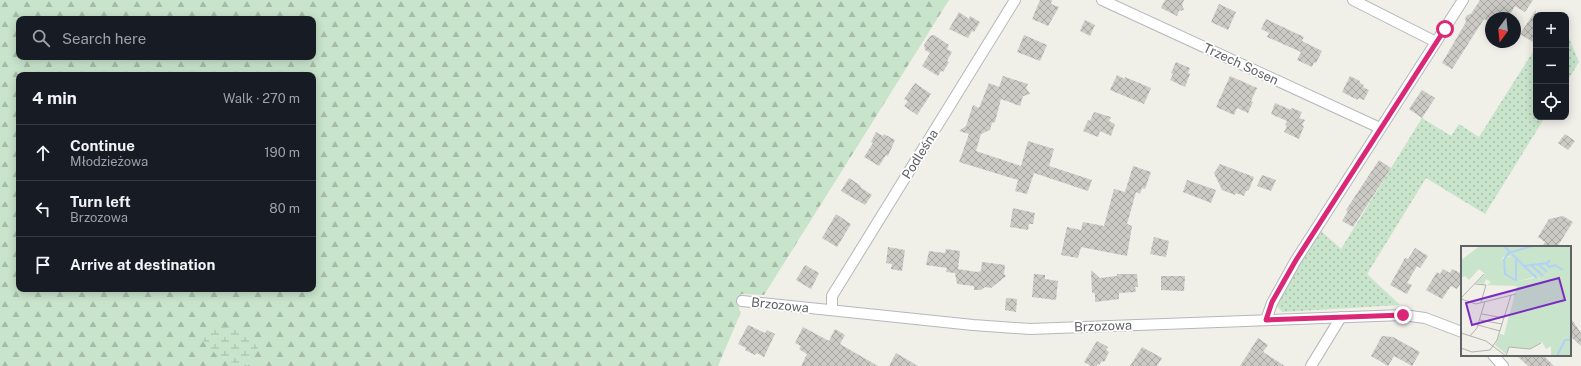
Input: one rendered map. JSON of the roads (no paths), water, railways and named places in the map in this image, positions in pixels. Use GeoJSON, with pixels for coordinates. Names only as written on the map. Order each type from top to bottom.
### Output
{"type":"FeatureCollection","features":[{"type":"Feature","properties":{"kind":"street","name":"Podleśna"},"geometry":{"type":"LineString","coordinates":[[832,310],[832,296],[1015,0]]}},
{"type":"Feature","properties":{"kind":"street","name":"Trzech Sosen"},"geometry":{"type":"LineString","coordinates":[[1102,0],[1380,128]]}},
{"type":"Feature","properties":{"kind":"street"},"geometry":{"type":"LineString","coordinates":[[1353,0],[1436,42]]}},
{"type":"Feature","properties":{"kind":"street"},"geometry":{"type":"LineString","coordinates":[[1266,320],[1272,302],[1296,260],[1463,0]]}},
{"type":"Feature","properties":{"kind":"street","name":"Brzozowa"},"geometry":{"type":"LineString","coordinates":[[742,301],[973,325],[1030,329],[1403,315],[1425,318],[1461,332]]}},
{"type":"Feature","properties":{"kind":"street"},"geometry":{"type":"LineString","coordinates":[[1311,366],[1341,317]]}},
{"type":"Feature","properties":{"kind":"street"},"geometry":{"type":"LineString","coordinates":[[1494,356],[1503,366]]}}]}
